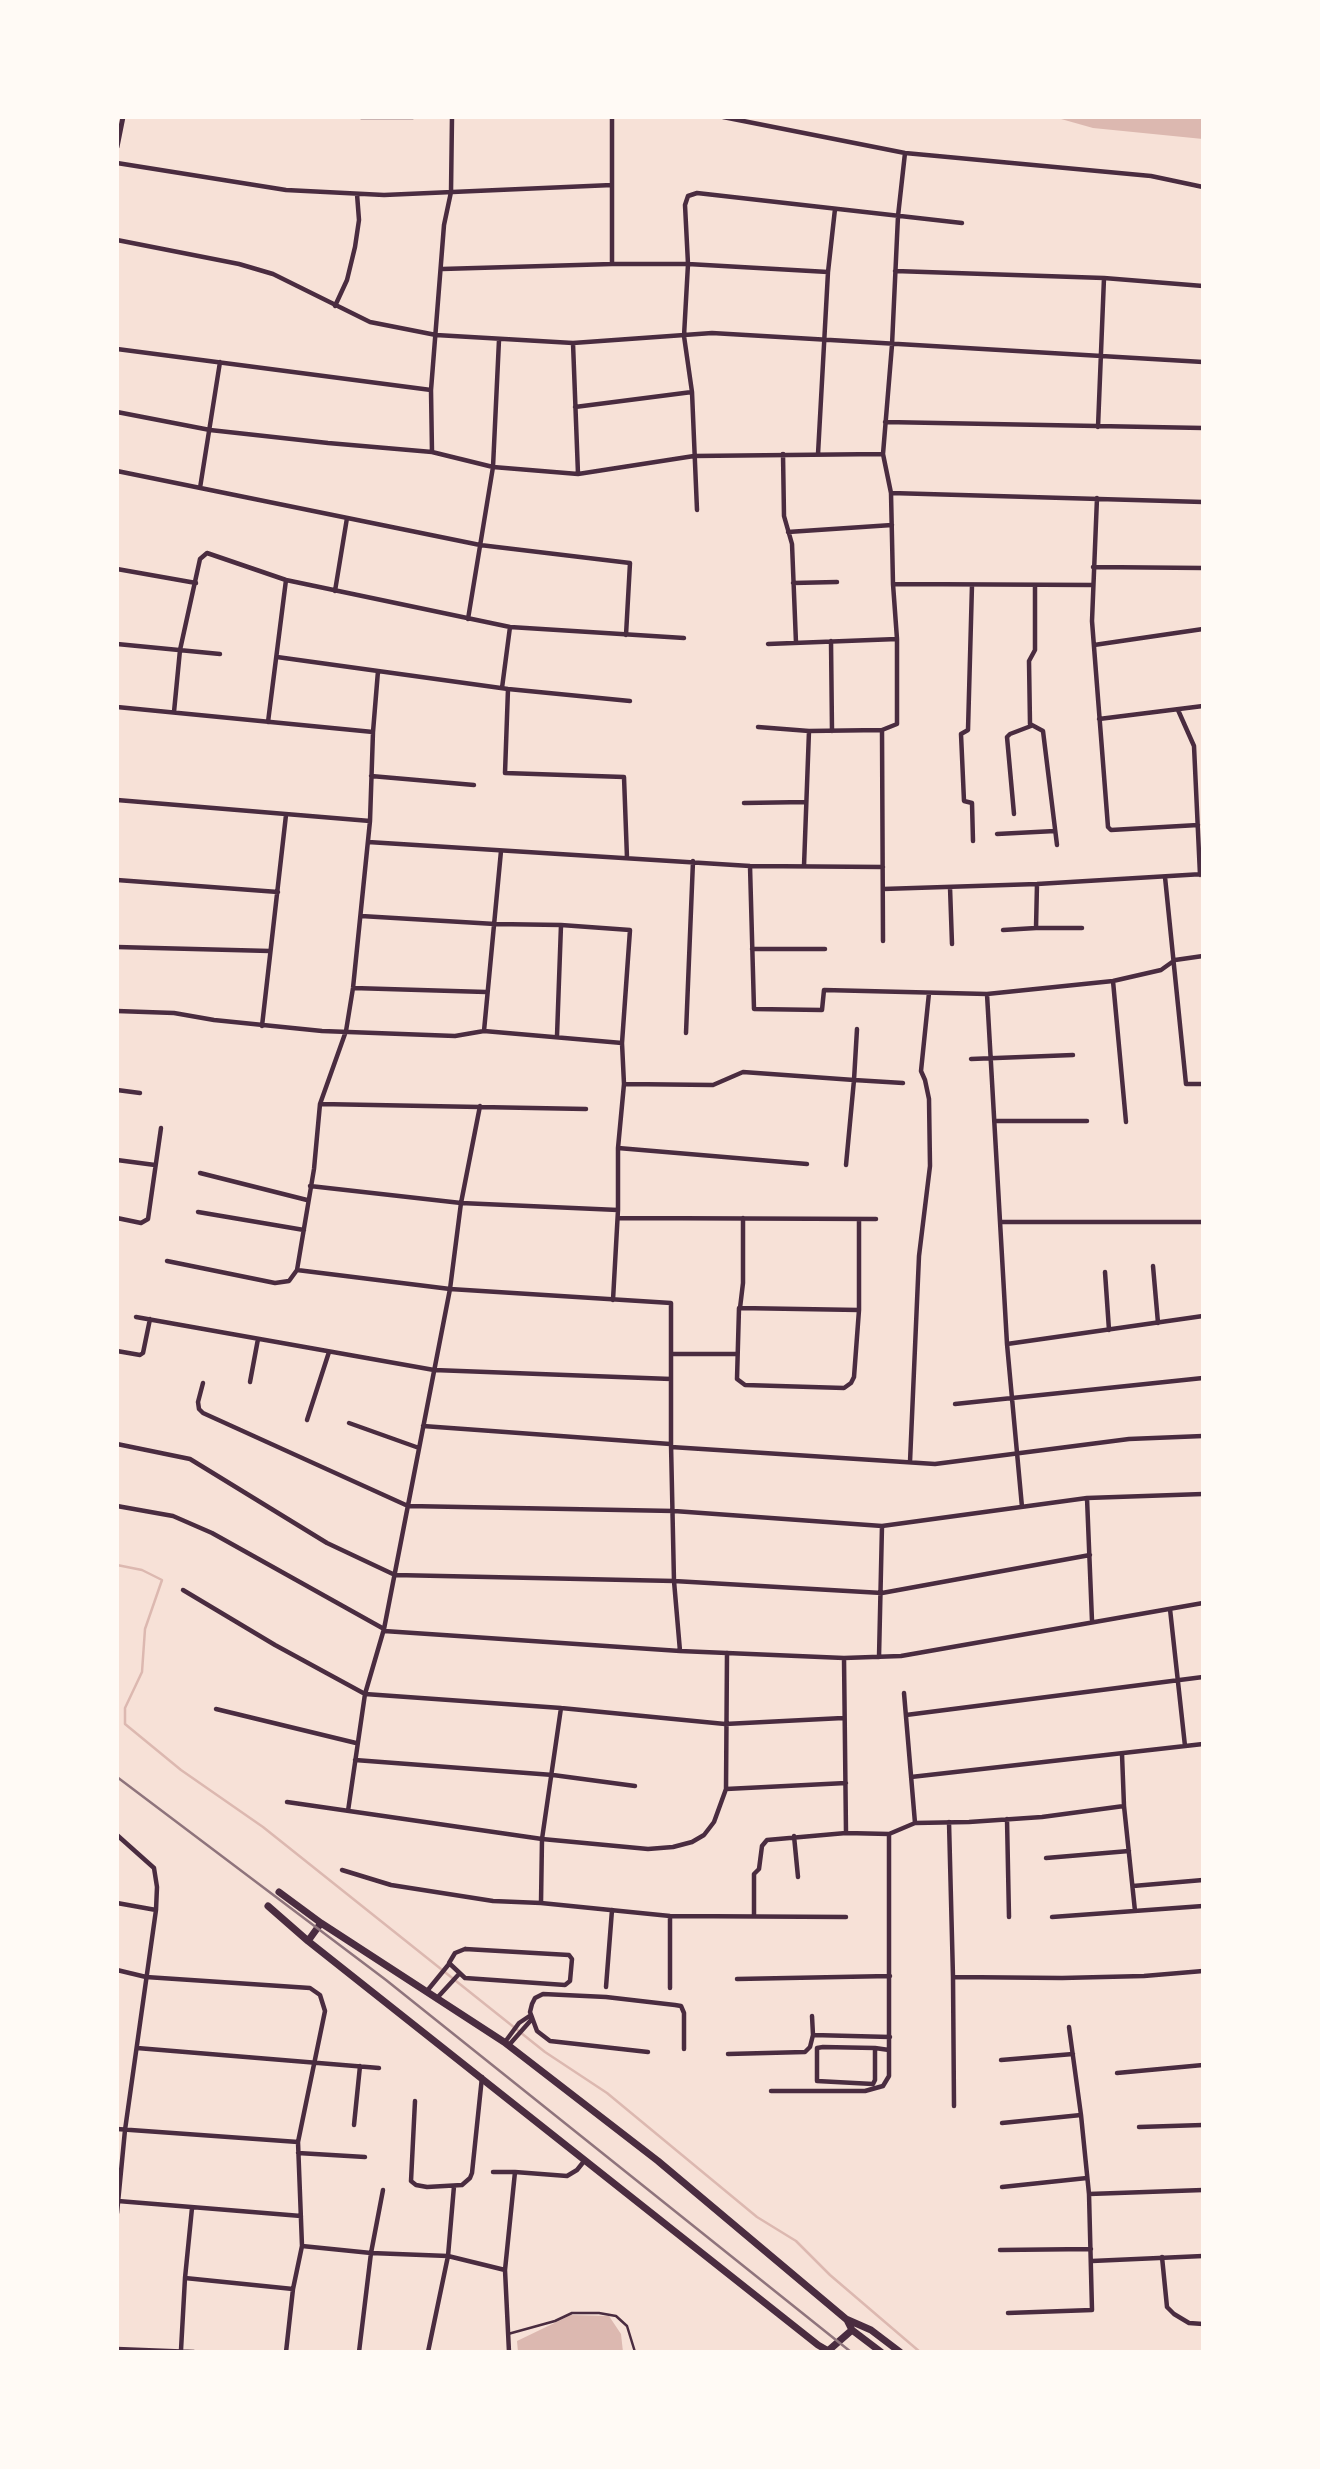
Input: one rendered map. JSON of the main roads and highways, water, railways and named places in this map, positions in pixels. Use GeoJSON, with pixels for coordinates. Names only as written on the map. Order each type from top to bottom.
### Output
{"type":"FeatureCollection","features":[{"type":"Feature","properties":{"kind":"main road"},"geometry":{"type":"LineString","coordinates":[[279,1892],[321,1923],[507,2044],[659,2161],[846,2319],[871,2330],[900,2352]]}},
{"type":"Feature","properties":{"kind":"main road"},"geometry":{"type":"LineString","coordinates":[[268,1906],[308,1941],[825,2350],[852,2330]]}},
{"type":"Feature","properties":{"kind":"main road"},"geometry":{"type":"LineString","coordinates":[[308,1941],[321,1923]]}},
{"type":"Feature","properties":{"kind":"main road"},"geometry":{"type":"LineString","coordinates":[[846,2319],[852,2330],[881,2352]]}},
{"type":"Feature","properties":{"kind":"waterway"},"geometry":{"type":"LineString","coordinates":[[117,1565],[142,1570],[162,1580],[145,1629],[142,1672],[125,1708],[125,1724],[181,1770],[263,1827],[545,2052],[607,2093],[757,2217],[796,2241],[830,2275],[920,2352]]}},
{"type":"Feature","properties":{"kind":"railway"},"geometry":{"type":"LineString","coordinates":[[117,1777],[386,1980],[851,2352]]}}]}
